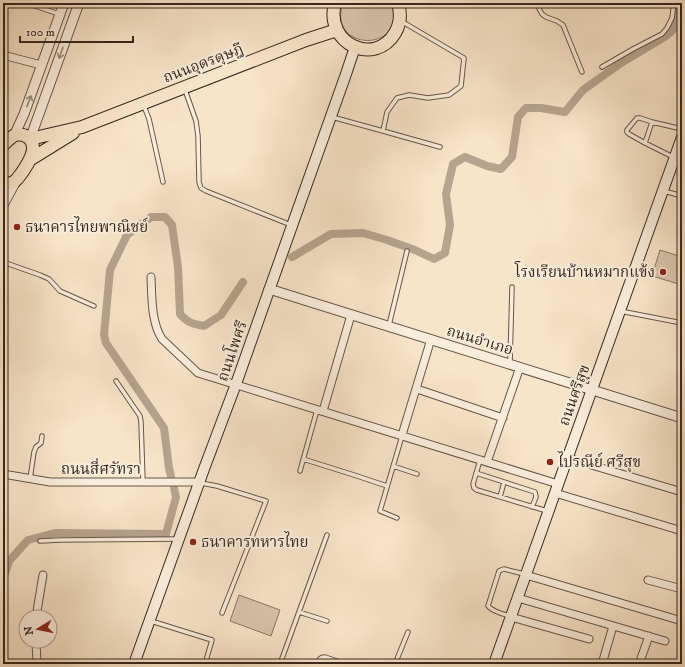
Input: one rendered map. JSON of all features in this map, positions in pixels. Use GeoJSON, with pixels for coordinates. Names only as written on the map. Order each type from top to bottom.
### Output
{"type":"FeatureCollection","features":[{"type":"Feature","properties":{"kind":"main road"},"geometry":{"type":"LineString","coordinates":[[335,3],[333,17],[334,24],[339,34],[346,42],[362,49],[376,48],[383,45],[394,35],[398,28],[400,18],[398,3]]}},
{"type":"Feature","properties":{"kind":"main road"},"geometry":{"type":"LineString","coordinates":[[400,18],[409,3]]}},
{"type":"Feature","properties":{"kind":"main road","name":"ถนนอุดรดุษฎี"},"geometry":{"type":"LineString","coordinates":[[30,139],[82,127],[306,40],[337,30]]}},
{"type":"Feature","properties":{"kind":"main road","name":"ถนนโพศรี"},"geometry":{"type":"LineString","coordinates":[[134,664],[199,482],[236,384],[355,47]]}},
{"type":"Feature","properties":{"kind":"main road","name":"ถนนอุดรดุษฎี"},"geometry":{"type":"LineString","coordinates":[[31,158],[82,127]]}},
{"type":"Feature","properties":{"kind":"main road"},"geometry":{"type":"LineString","coordinates":[[3,145],[14,136],[23,135],[27,136],[33,144],[31,158],[17,179],[11,183],[3,184]]}},
{"type":"Feature","properties":{"kind":"main road","name":"ถนนศรีสุข"},"geometry":{"type":"LineString","coordinates":[[494,664],[662,191],[681,143]]}},
{"type":"Feature","properties":{"kind":"street"},"geometry":{"type":"LineString","coordinates":[[14,136],[24,114],[64,3]]}},
{"type":"Feature","properties":{"kind":"street"},"geometry":{"type":"LineString","coordinates":[[30,139],[79,3]]}},
{"type":"Feature","properties":{"kind":"street"},"geometry":{"type":"LineString","coordinates":[[3,55],[41,65],[55,71]]}},
{"type":"Feature","properties":{"kind":"street"},"geometry":{"type":"LineString","coordinates":[[3,205],[17,179]]}},
{"type":"Feature","properties":{"kind":"street"},"geometry":{"type":"LineString","coordinates":[[150,277],[154,319],[158,333],[162,339],[198,373],[488,462],[557,488],[682,531]]}},
{"type":"Feature","properties":{"kind":"street","name":"ถนนอำเภอ"},"geometry":{"type":"LineString","coordinates":[[269,289],[682,418]]}},
{"type":"Feature","properties":{"kind":"street"},"geometry":{"type":"LineString","coordinates":[[320,410],[352,314]]}},
{"type":"Feature","properties":{"kind":"street"},"geometry":{"type":"LineString","coordinates":[[402,436],[431,339]]}},
{"type":"Feature","properties":{"kind":"street"},"geometry":{"type":"LineString","coordinates":[[488,462],[520,367]]}},
{"type":"Feature","properties":{"kind":"street"},"geometry":{"type":"LineString","coordinates":[[417,389],[503,418]]}},
{"type":"Feature","properties":{"kind":"street"},"geometry":{"type":"LineString","coordinates":[[568,458],[682,492]]}},
{"type":"Feature","properties":{"kind":"street","name":"ถนนสี่ศรัทรา"},"geometry":{"type":"LineString","coordinates":[[3,474],[50,482],[199,482]]}},
{"type":"Feature","properties":{"kind":"street"},"geometry":{"type":"LineString","coordinates":[[38,609],[44,575]]}},
{"type":"Feature","properties":{"kind":"street"},"geometry":{"type":"LineString","coordinates":[[526,575],[682,621]]}},
{"type":"Feature","properties":{"kind":"street"},"geometry":{"type":"LineString","coordinates":[[648,580],[682,589]]}},
{"type":"Feature","properties":{"kind":"street"},"geometry":{"type":"LineString","coordinates":[[518,598],[665,641]]}},
{"type":"Feature","properties":{"kind":"street"},"geometry":{"type":"LineString","coordinates":[[511,617],[589,639]]}},
{"type":"Feature","properties":{"kind":"street"},"geometry":{"type":"LineString","coordinates":[[602,664],[613,626]]}},
{"type":"Feature","properties":{"kind":"street"},"geometry":{"type":"LineString","coordinates":[[639,664],[649,636]]}},
{"type":"Feature","properties":{"kind":"street"},"geometry":{"type":"LineString","coordinates":[[36,649],[37,664]]}},
{"type":"Feature","properties":{"kind":"lane"},"geometry":{"type":"LineString","coordinates":[[26,3],[60,15]]}},
{"type":"Feature","properties":{"kind":"lane"},"geometry":{"type":"LineString","coordinates":[[536,3],[542,14],[563,25],[582,72]]}},
{"type":"Feature","properties":{"kind":"lane"},"geometry":{"type":"LineString","coordinates":[[602,67],[662,34],[672,18],[674,3]]}},
{"type":"Feature","properties":{"kind":"lane"},"geometry":{"type":"LineString","coordinates":[[383,131],[387,112],[397,98],[409,95],[428,98],[449,95],[461,86],[464,58],[400,18]]}},
{"type":"Feature","properties":{"kind":"lane"},"geometry":{"type":"LineString","coordinates":[[184,87],[196,121],[198,136],[199,182],[201,188],[292,226]]}},
{"type":"Feature","properties":{"kind":"lane"},"geometry":{"type":"LineString","coordinates":[[143,103],[149,119],[163,182]]}},
{"type":"Feature","properties":{"kind":"lane"},"geometry":{"type":"LineString","coordinates":[[331,117],[440,147]]}},
{"type":"Feature","properties":{"kind":"lane"},"geometry":{"type":"LineString","coordinates":[[674,158],[629,134],[627,130],[637,118],[640,118],[682,130]]}},
{"type":"Feature","properties":{"kind":"lane"},"geometry":{"type":"LineString","coordinates":[[645,143],[652,122]]}},
{"type":"Feature","properties":{"kind":"lane"},"geometry":{"type":"LineString","coordinates":[[662,191],[682,196]]}},
{"type":"Feature","properties":{"kind":"lane"},"geometry":{"type":"LineString","coordinates":[[388,326],[407,251]]}},
{"type":"Feature","properties":{"kind":"lane"},"geometry":{"type":"LineString","coordinates":[[3,262],[49,279],[60,291],[94,306]]}},
{"type":"Feature","properties":{"kind":"lane"},"geometry":{"type":"LineString","coordinates":[[510,364],[512,287]]}},
{"type":"Feature","properties":{"kind":"lane"},"geometry":{"type":"LineString","coordinates":[[620,311],[682,323]]}},
{"type":"Feature","properties":{"kind":"lane"},"geometry":{"type":"LineString","coordinates":[[116,381],[140,416],[143,482]]}},
{"type":"Feature","properties":{"kind":"lane"},"geometry":{"type":"LineString","coordinates":[[300,471],[320,410]]}},
{"type":"Feature","properties":{"kind":"lane"},"geometry":{"type":"LineString","coordinates":[[30,479],[34,452],[36,447],[41,443],[42,436]]}},
{"type":"Feature","properties":{"kind":"lane"},"geometry":{"type":"LineString","coordinates":[[397,518],[380,511],[402,436]]}},
{"type":"Feature","properties":{"kind":"lane"},"geometry":{"type":"LineString","coordinates":[[303,459],[388,486]]}},
{"type":"Feature","properties":{"kind":"lane"},"geometry":{"type":"LineString","coordinates":[[480,460],[473,484],[474,488],[548,512]]}},
{"type":"Feature","properties":{"kind":"lane"},"geometry":{"type":"LineString","coordinates":[[393,466],[417,474]]}},
{"type":"Feature","properties":{"kind":"lane"},"geometry":{"type":"LineString","coordinates":[[476,473],[535,492],[536,497],[532,507]]}},
{"type":"Feature","properties":{"kind":"lane"},"geometry":{"type":"LineString","coordinates":[[199,482],[266,501],[222,614]]}},
{"type":"Feature","properties":{"kind":"lane"},"geometry":{"type":"LineString","coordinates":[[500,497],[504,482]]}},
{"type":"Feature","properties":{"kind":"lane"},"geometry":{"type":"LineString","coordinates":[[280,664],[327,535]]}},
{"type":"Feature","properties":{"kind":"lane"},"geometry":{"type":"LineString","coordinates":[[40,542],[60,540],[179,539]]}},
{"type":"Feature","properties":{"kind":"lane"},"geometry":{"type":"LineString","coordinates":[[511,617],[489,608],[488,606],[499,571],[504,569],[526,575]]}},
{"type":"Feature","properties":{"kind":"lane"},"geometry":{"type":"LineString","coordinates":[[299,612],[327,621]]}},
{"type":"Feature","properties":{"kind":"lane"},"geometry":{"type":"LineString","coordinates":[[150,620],[212,640],[205,664]]}},
{"type":"Feature","properties":{"kind":"lane"},"geometry":{"type":"LineString","coordinates":[[395,664],[408,632]]}},
{"type":"Feature","properties":{"kind":"lane"},"geometry":{"type":"LineString","coordinates":[[318,664],[321,657],[346,664]]}},
{"type":"Feature","properties":{"kind":"shaded area"},"geometry":{"type":"Polygon","coordinates":[[[343,3],[392,3],[394,19],[389,31],[379,38],[368,40],[356,38],[346,31],[341,19],[343,3]]]}},
{"type":"Feature","properties":{"kind":"shaded area"},"geometry":{"type":"Polygon","coordinates":[[[660,250],[682,257],[682,285],[652,276],[660,250]]]}},
{"type":"Feature","properties":{"kind":"shaded area"},"geometry":{"type":"Polygon","coordinates":[[[239,595],[280,610],[271,636],[230,621],[239,595]]]}},
{"type":"Feature","properties":{"kind":"waterway"},"geometry":{"type":"LineString","coordinates":[[292,257],[331,234],[363,233],[415,250],[434,259],[445,253],[450,225],[446,194],[453,164],[465,157],[487,166],[501,169],[512,157],[518,117],[526,108],[541,108],[565,112],[583,90],[621,63],[666,36],[673,30],[679,3]]}},
{"type":"Feature","properties":{"kind":"waterway"},"geometry":{"type":"LineString","coordinates":[[171,476],[164,428],[106,343],[104,335],[110,270],[127,235],[151,217],[165,217],[172,225],[178,267],[180,314],[188,321],[204,326],[221,315],[243,282]]}},
{"type":"Feature","properties":{"kind":"waterway"},"geometry":{"type":"LineString","coordinates":[[3,580],[9,561],[28,540],[55,533],[166,534],[176,497],[174,488]]}},
{"type":"Feature","properties":{"kind":"place","name":"ธนาคารไทยพาณิชย์"},"geometry":{"type":"Point","coordinates":[17,227]}},
{"type":"Feature","properties":{"kind":"place","name":"โรงเรียนบ้านหมากแข้ง"},"geometry":{"type":"Point","coordinates":[663,272]}},
{"type":"Feature","properties":{"kind":"place","name":"ไปรณีย์ ศรีสุข"},"geometry":{"type":"Point","coordinates":[550,462]}},
{"type":"Feature","properties":{"kind":"place","name":"ธนาคารทหารไทย"},"geometry":{"type":"Point","coordinates":[193,542]}}]}
